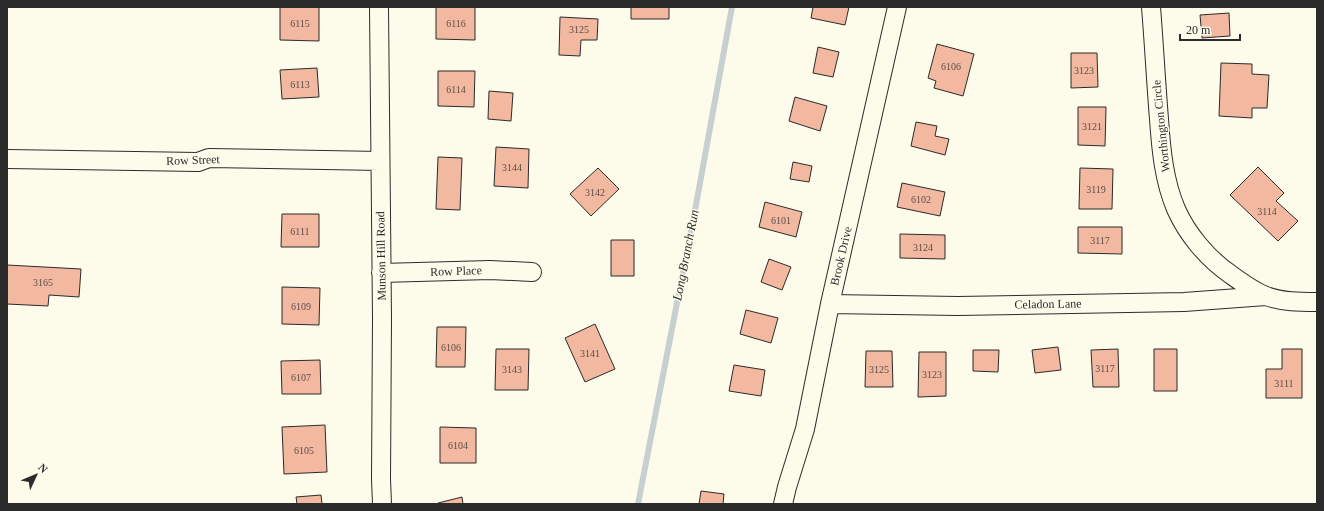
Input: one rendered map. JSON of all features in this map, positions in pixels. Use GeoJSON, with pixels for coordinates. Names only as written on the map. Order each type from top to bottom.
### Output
{"type":"FeatureCollection","features":[{"type":"Feature","properties":{"kind":"street","name":"Munson Hill Road"},"geometry":{"type":"LineString","coordinates":[[379,7],[382,504]]}},
{"type":"Feature","properties":{"kind":"street","name":"Brook Drive"},"geometry":{"type":"LineString","coordinates":[[783,504],[787,486],[805,429],[830,304],[897,7]]}},
{"type":"Feature","properties":{"kind":"street","name":"Worthington Circle"},"geometry":{"type":"LineString","coordinates":[[1151,7],[1153,53],[1161,149],[1168,186],[1176,209],[1191,235],[1216,262],[1252,289],[1266,296],[1295,302],[1317,302]]}},
{"type":"Feature","properties":{"kind":"street","name":"Row Street"},"geometry":{"type":"LineString","coordinates":[[7,159],[198,162],[209,158],[380,161]]}},
{"type":"Feature","properties":{"kind":"street","name":"Row Place"},"geometry":{"type":"LineString","coordinates":[[381,273],[490,270],[532,272]]}},
{"type":"Feature","properties":{"kind":"street","name":"Celadon Lane"},"geometry":{"type":"LineString","coordinates":[[830,304],[958,306],[1169,303],[1266,296]]}},
{"type":"Feature","properties":{"kind":"building"},"geometry":{"type":"Polygon","coordinates":[[[280,7],[319,7],[319,41],[280,40],[280,7]]]}},
{"type":"Feature","properties":{"kind":"building"},"geometry":{"type":"Polygon","coordinates":[[[436,7],[475,7],[475,40],[436,39],[436,7]]]}},
{"type":"Feature","properties":{"kind":"building"},"geometry":{"type":"Polygon","coordinates":[[[631,7],[669,7],[669,19],[631,19],[631,7]]]}},
{"type":"Feature","properties":{"kind":"building"},"geometry":{"type":"Polygon","coordinates":[[[813,7],[849,7],[845,25],[811,18],[813,7]]]}},
{"type":"Feature","properties":{"kind":"building"},"geometry":{"type":"Polygon","coordinates":[[[1229,13],[1230,36],[1202,38],[1200,15],[1229,13]]]}},
{"type":"Feature","properties":{"kind":"building"},"geometry":{"type":"Polygon","coordinates":[[[560,17],[598,19],[597,40],[581,40],[580,56],[559,55],[560,17]]]}},
{"type":"Feature","properties":{"kind":"building"},"geometry":{"type":"Polygon","coordinates":[[[937,44],[974,54],[963,96],[934,88],[936,81],[928,78],[937,44]]]}},
{"type":"Feature","properties":{"kind":"building"},"geometry":{"type":"Polygon","coordinates":[[[818,47],[839,52],[833,77],[813,73],[818,47]]]}},
{"type":"Feature","properties":{"kind":"building"},"geometry":{"type":"Polygon","coordinates":[[[1071,53],[1097,53],[1098,87],[1071,88],[1071,53]]]}},
{"type":"Feature","properties":{"kind":"building"},"geometry":{"type":"Polygon","coordinates":[[[1221,63],[1252,64],[1252,74],[1269,75],[1267,108],[1252,108],[1252,118],[1219,116],[1221,63]]]}},
{"type":"Feature","properties":{"kind":"building"},"geometry":{"type":"Polygon","coordinates":[[[317,68],[319,97],[282,99],[280,70],[317,68]]]}},
{"type":"Feature","properties":{"kind":"building"},"geometry":{"type":"Polygon","coordinates":[[[438,71],[475,71],[474,107],[438,106],[438,71]]]}},
{"type":"Feature","properties":{"kind":"building"},"geometry":{"type":"Polygon","coordinates":[[[489,91],[513,93],[511,121],[488,119],[489,91]]]}},
{"type":"Feature","properties":{"kind":"building"},"geometry":{"type":"Polygon","coordinates":[[[795,97],[827,106],[820,131],[789,121],[795,97]]]}},
{"type":"Feature","properties":{"kind":"building"},"geometry":{"type":"Polygon","coordinates":[[[1078,107],[1106,107],[1105,146],[1078,145],[1078,107]]]}},
{"type":"Feature","properties":{"kind":"building"},"geometry":{"type":"Polygon","coordinates":[[[916,122],[937,126],[935,136],[949,139],[945,155],[911,146],[916,122]]]}},
{"type":"Feature","properties":{"kind":"building"},"geometry":{"type":"Polygon","coordinates":[[[496,147],[529,149],[528,188],[494,186],[496,147]]]}},
{"type":"Feature","properties":{"kind":"building"},"geometry":{"type":"Polygon","coordinates":[[[438,157],[462,158],[460,210],[436,209],[438,157]]]}},
{"type":"Feature","properties":{"kind":"building"},"geometry":{"type":"Polygon","coordinates":[[[793,162],[812,166],[809,182],[790,179],[793,162]]]}},
{"type":"Feature","properties":{"kind":"building"},"geometry":{"type":"Polygon","coordinates":[[[1258,167],[1284,193],[1276,201],[1298,221],[1278,241],[1230,195],[1258,167]]]}},
{"type":"Feature","properties":{"kind":"building"},"geometry":{"type":"Polygon","coordinates":[[[598,168],[619,189],[591,216],[570,194],[598,168]]]}},
{"type":"Feature","properties":{"kind":"building"},"geometry":{"type":"Polygon","coordinates":[[[1080,168],[1113,169],[1112,209],[1079,209],[1080,168]]]}},
{"type":"Feature","properties":{"kind":"building"},"geometry":{"type":"Polygon","coordinates":[[[902,183],[945,192],[940,216],[897,207],[902,183]]]}},
{"type":"Feature","properties":{"kind":"building"},"geometry":{"type":"Polygon","coordinates":[[[765,202],[802,212],[796,237],[759,227],[765,202]]]}},
{"type":"Feature","properties":{"kind":"building"},"geometry":{"type":"Polygon","coordinates":[[[282,214],[319,214],[319,247],[281,247],[282,214]]]}},
{"type":"Feature","properties":{"kind":"building"},"geometry":{"type":"Polygon","coordinates":[[[1078,227],[1122,227],[1122,254],[1078,253],[1078,227]]]}},
{"type":"Feature","properties":{"kind":"building"},"geometry":{"type":"Polygon","coordinates":[[[900,234],[945,235],[945,259],[900,258],[900,234]]]}},
{"type":"Feature","properties":{"kind":"building"},"geometry":{"type":"Polygon","coordinates":[[[611,240],[634,240],[634,276],[611,276],[611,240]]]}},
{"type":"Feature","properties":{"kind":"building"},"geometry":{"type":"Polygon","coordinates":[[[769,259],[791,267],[782,290],[761,282],[769,259]]]}},
{"type":"Feature","properties":{"kind":"building"},"geometry":{"type":"Polygon","coordinates":[[[7,265],[81,269],[79,297],[49,295],[48,306],[7,304],[7,265]]]}},
{"type":"Feature","properties":{"kind":"building"},"geometry":{"type":"Polygon","coordinates":[[[282,287],[320,288],[319,325],[282,324],[282,287]]]}},
{"type":"Feature","properties":{"kind":"building"},"geometry":{"type":"Polygon","coordinates":[[[746,310],[778,318],[771,343],[740,334],[746,310]]]}},
{"type":"Feature","properties":{"kind":"building"},"geometry":{"type":"Polygon","coordinates":[[[595,324],[615,369],[585,382],[565,338],[595,324]]]}},
{"type":"Feature","properties":{"kind":"building"},"geometry":{"type":"Polygon","coordinates":[[[437,327],[466,327],[465,367],[436,367],[437,327]]]}},
{"type":"Feature","properties":{"kind":"building"},"geometry":{"type":"Polygon","coordinates":[[[1058,347],[1061,370],[1035,373],[1032,350],[1058,347]]]}},
{"type":"Feature","properties":{"kind":"building"},"geometry":{"type":"Polygon","coordinates":[[[496,349],[529,349],[528,390],[495,390],[496,349]]]}},
{"type":"Feature","properties":{"kind":"building"},"geometry":{"type":"Polygon","coordinates":[[[1118,349],[1119,387],[1093,387],[1091,350],[1118,349]]]}},
{"type":"Feature","properties":{"kind":"building"},"geometry":{"type":"Polygon","coordinates":[[[1154,349],[1177,349],[1177,391],[1154,391],[1154,349]]]}},
{"type":"Feature","properties":{"kind":"building"},"geometry":{"type":"Polygon","coordinates":[[[1282,349],[1302,349],[1302,398],[1266,398],[1266,369],[1282,369],[1282,349]]]}},
{"type":"Feature","properties":{"kind":"building"},"geometry":{"type":"Polygon","coordinates":[[[973,350],[999,350],[998,372],[973,371],[973,350]]]}},
{"type":"Feature","properties":{"kind":"building"},"geometry":{"type":"Polygon","coordinates":[[[866,351],[892,351],[893,387],[865,387],[866,351]]]}},
{"type":"Feature","properties":{"kind":"building"},"geometry":{"type":"Polygon","coordinates":[[[919,352],[946,352],[946,396],[918,397],[919,352]]]}},
{"type":"Feature","properties":{"kind":"building"},"geometry":{"type":"Polygon","coordinates":[[[320,360],[321,394],[282,394],[281,361],[320,360]]]}},
{"type":"Feature","properties":{"kind":"building"},"geometry":{"type":"Polygon","coordinates":[[[734,365],[765,370],[761,396],[729,391],[734,365]]]}},
{"type":"Feature","properties":{"kind":"building"},"geometry":{"type":"Polygon","coordinates":[[[325,425],[327,472],[284,474],[282,427],[325,425]]]}},
{"type":"Feature","properties":{"kind":"building"},"geometry":{"type":"Polygon","coordinates":[[[440,427],[476,428],[476,463],[440,463],[440,427]]]}},
{"type":"Feature","properties":{"kind":"building"},"geometry":{"type":"Polygon","coordinates":[[[701,491],[724,494],[723,504],[699,504],[701,491]]]}},
{"type":"Feature","properties":{"kind":"building"},"geometry":{"type":"Polygon","coordinates":[[[321,495],[322,504],[297,504],[296,497],[321,495]]]}},
{"type":"Feature","properties":{"kind":"building"},"geometry":{"type":"Polygon","coordinates":[[[462,497],[463,504],[438,503],[462,497]]]}},
{"type":"Feature","properties":{"kind":"waterway","name":"Long Branch Run"},"geometry":{"type":"LineString","coordinates":[[638,504],[696,205],[732,7]]}}]}
